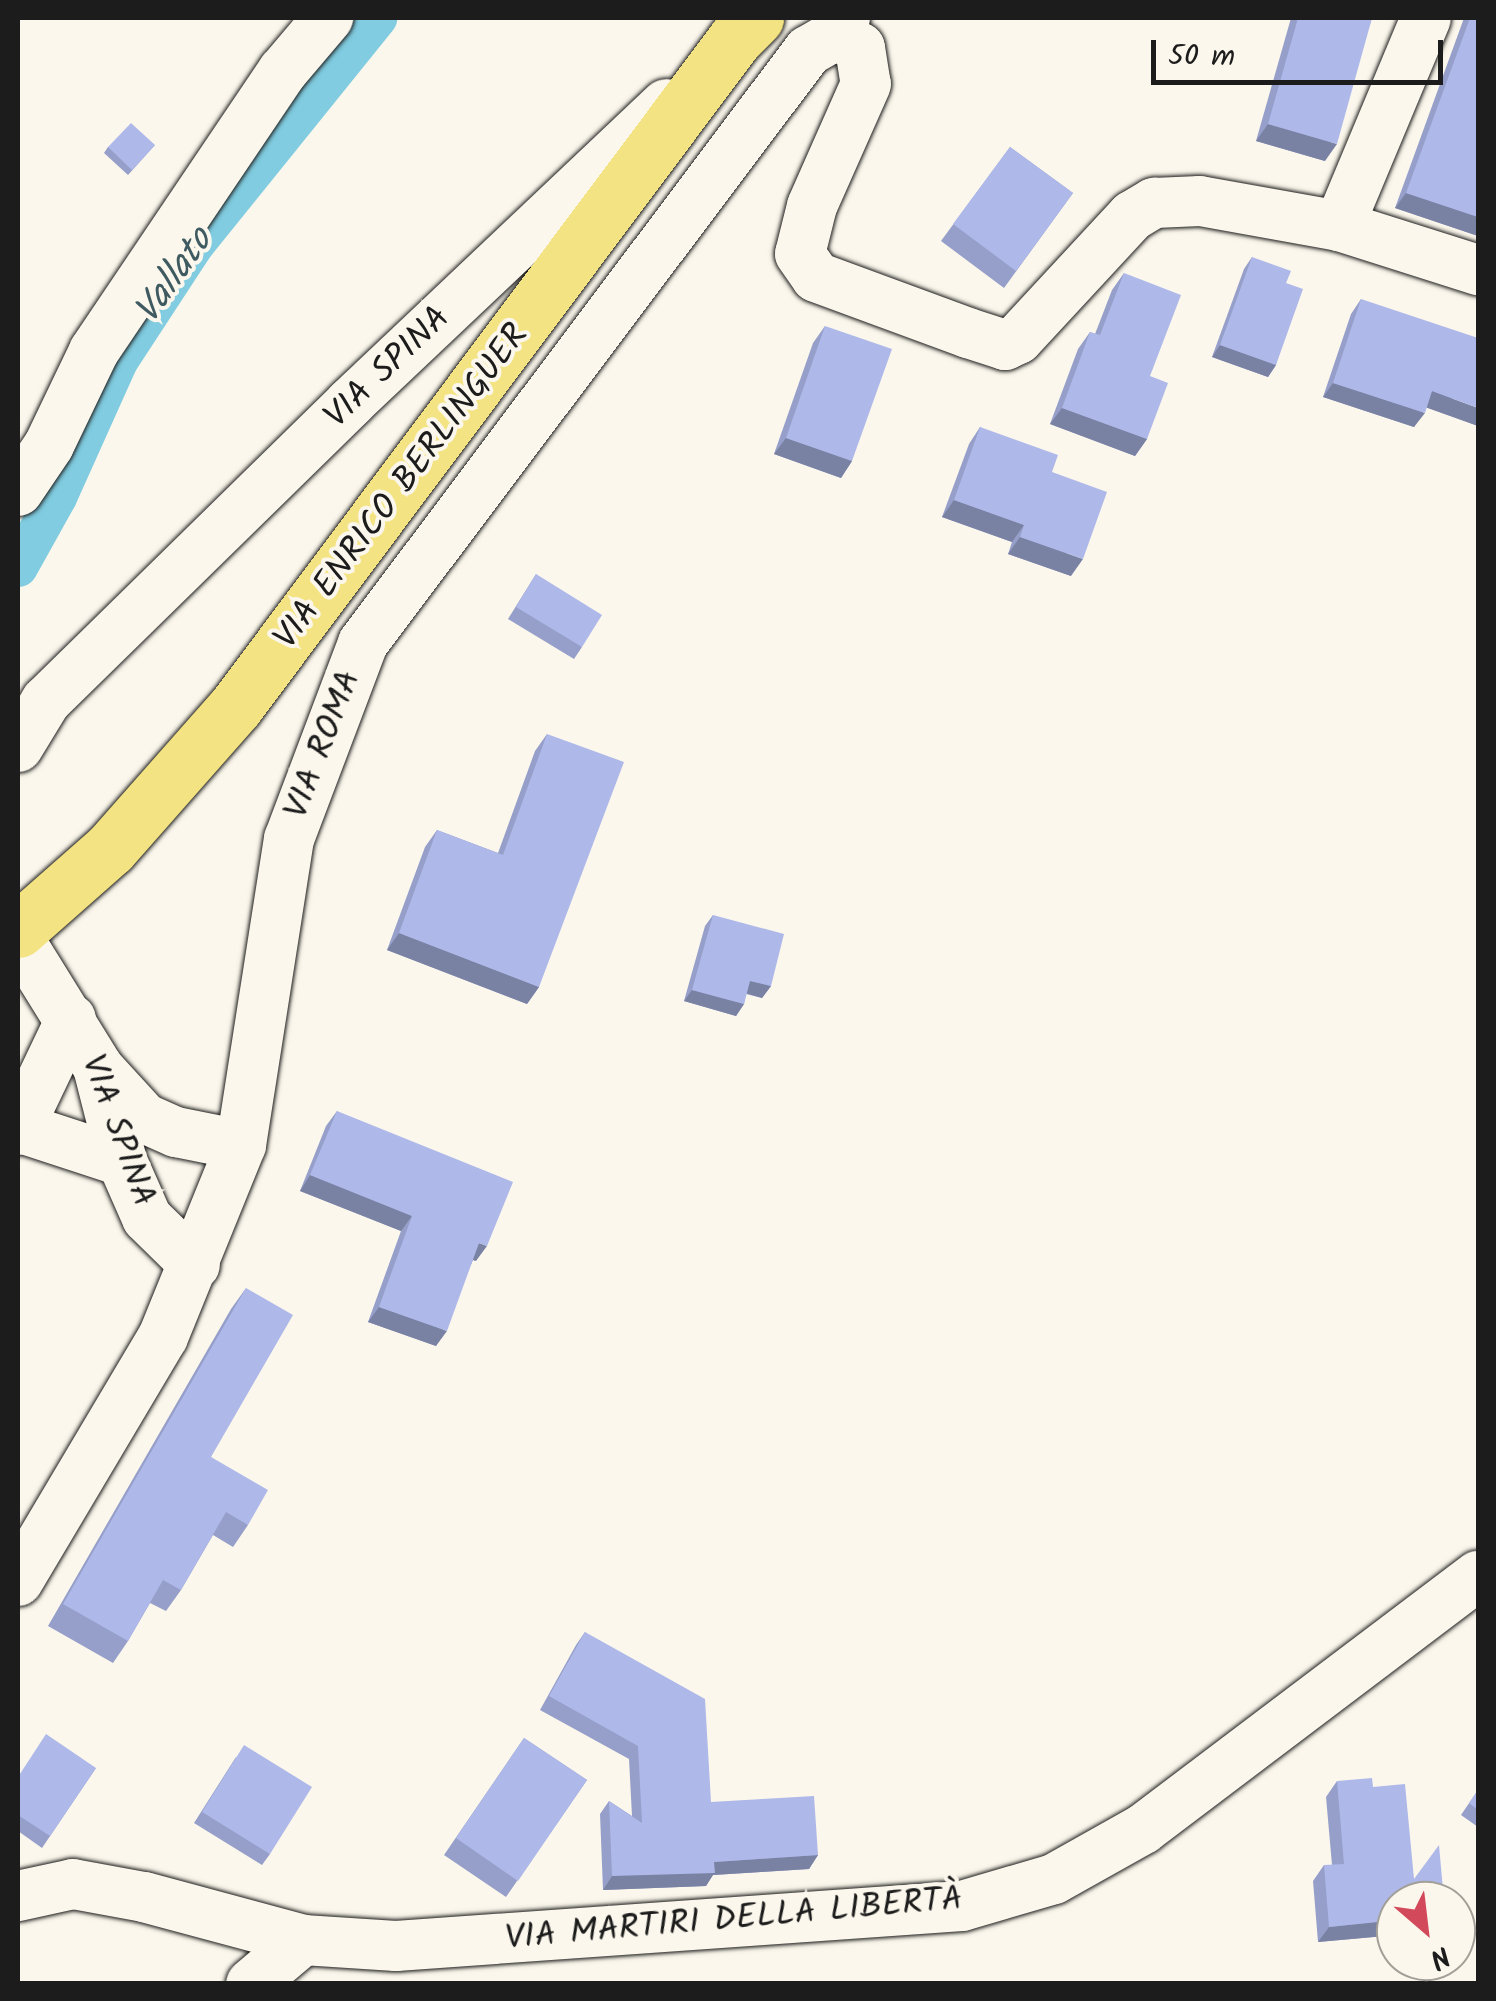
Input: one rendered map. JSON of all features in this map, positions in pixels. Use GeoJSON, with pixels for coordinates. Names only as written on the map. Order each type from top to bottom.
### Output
{"type":"FeatureCollection","features":[{"type":"Feature","properties":{"kind":"main road","name":"VIA ENRICO BERLINGUER"},"geometry":{"type":"LineString","coordinates":[[36,915],[110,849],[236,706],[745,28]]}},
{"type":"Feature","properties":{"kind":"street"},"geometry":{"type":"LineString","coordinates":[[18,491],[49,444],[94,351],[283,71],[328,18]]}},
{"type":"Feature","properties":{"kind":"street"},"geometry":{"type":"LineString","coordinates":[[1339,226],[1426,18]]}},
{"type":"Feature","properties":{"kind":"street"},"geometry":{"type":"LineString","coordinates":[[841,26],[860,48],[866,84],[801,240],[800,254],[816,277],[1005,345],[1037,324],[1132,216],[1154,203],[1200,201],[1339,226],[1478,270]]}},
{"type":"Feature","properties":{"kind":"street","name":"VIA ROMA"},"geometry":{"type":"LineString","coordinates":[[18,1581],[163,1336],[241,1145],[288,839],[363,644],[808,51],[841,26]]}},
{"type":"Feature","properties":{"kind":"street","name":"VIA SPINA"},"geometry":{"type":"LineString","coordinates":[[18,746],[32,704],[745,28]]}},
{"type":"Feature","properties":{"kind":"street","name":"VIA SPINA"},"geometry":{"type":"LineString","coordinates":[[18,938],[98,1068],[122,1161],[146,1218],[194,1265]]}},
{"type":"Feature","properties":{"kind":"street"},"geometry":{"type":"LineString","coordinates":[[71,1019],[19,1129],[122,1161]]}},
{"type":"Feature","properties":{"kind":"street"},"geometry":{"type":"LineString","coordinates":[[98,1068],[144,1118],[176,1132],[241,1145]]}},
{"type":"Feature","properties":{"kind":"street","name":"VIA MARTIRI DELLA LIBERTÀ"},"geometry":{"type":"LineString","coordinates":[[18,1896],[73,1884],[144,1897],[303,1940],[396,1946],[962,1906],[1054,1879],[1143,1829],[1478,1576]]}},
{"type":"Feature","properties":{"kind":"street"},"geometry":{"type":"LineString","coordinates":[[251,1984],[303,1940]]}},
{"type":"Feature","properties":{"kind":"building"},"geometry":{"type":"Polygon","coordinates":[[[1298,18],[1372,18],[1337,144],[1268,124],[1298,18]]]}},
{"type":"Feature","properties":{"kind":"building"},"geometry":{"type":"Polygon","coordinates":[[[1470,18],[1478,18],[1478,217],[1406,193],[1470,18]]]}},
{"type":"Feature","properties":{"kind":"building"},"geometry":{"type":"Polygon","coordinates":[[[131,123],[155,145],[132,170],[108,147],[131,123]]]}},
{"type":"Feature","properties":{"kind":"building"},"geometry":{"type":"Polygon","coordinates":[[[1010,147],[1073,193],[1016,271],[953,224],[1010,147]]]}},
{"type":"Feature","properties":{"kind":"building"},"geometry":{"type":"Polygon","coordinates":[[[1252,257],[1291,271],[1286,283],[1303,289],[1276,365],[1220,345],[1252,257]]]}},
{"type":"Feature","properties":{"kind":"building"},"geometry":{"type":"Polygon","coordinates":[[[1124,273],[1181,295],[1150,376],[1168,383],[1147,439],[1062,408],[1090,332],[1100,335],[1124,273]]]}},
{"type":"Feature","properties":{"kind":"building"},"geometry":{"type":"Polygon","coordinates":[[[1361,299],[1478,338],[1478,408],[1432,391],[1425,413],[1333,383],[1361,299]]]}},
{"type":"Feature","properties":{"kind":"building"},"geometry":{"type":"Polygon","coordinates":[[[825,326],[892,349],[852,461],[786,438],[825,326]]]}},
{"type":"Feature","properties":{"kind":"building"},"geometry":{"type":"Polygon","coordinates":[[[980,427],[1058,455],[1052,472],[1107,492],[1083,559],[1020,537],[1024,525],[954,500],[980,427]]]}},
{"type":"Feature","properties":{"kind":"building"},"geometry":{"type":"Polygon","coordinates":[[[536,574],[602,615],[582,647],[516,607],[536,574]]]}},
{"type":"Feature","properties":{"kind":"building"},"geometry":{"type":"Polygon","coordinates":[[[547,734],[624,762],[539,987],[399,933],[437,830],[503,855],[547,734]]]}},
{"type":"Feature","properties":{"kind":"building"},"geometry":{"type":"Polygon","coordinates":[[[713,915],[784,934],[771,986],[750,981],[744,1004],[692,990],[713,915]]]}},
{"type":"Feature","properties":{"kind":"building"},"geometry":{"type":"Polygon","coordinates":[[[337,1111],[513,1182],[487,1246],[479,1243],[447,1331],[379,1307],[412,1216],[310,1175],[337,1111]]]}},
{"type":"Feature","properties":{"kind":"building"},"geometry":{"type":"Polygon","coordinates":[[[246,1288],[293,1315],[211,1457],[268,1490],[248,1525],[226,1512],[181,1590],[163,1580],[128,1641],[63,1604],[246,1288]]]}},
{"type":"Feature","properties":{"kind":"building"},"geometry":{"type":"Polygon","coordinates":[[[585,1632],[705,1699],[711,1802],[814,1796],[818,1855],[714,1862],[715,1873],[612,1876],[609,1801],[642,1823],[638,1746],[549,1696],[585,1632]]]}},
{"type":"Feature","properties":{"kind":"building"},"geometry":{"type":"Polygon","coordinates":[[[46,1734],[96,1768],[50,1836],[18,1815],[18,1777],[46,1734]]]}},
{"type":"Feature","properties":{"kind":"building"},"geometry":{"type":"Polygon","coordinates":[[[524,1738],[587,1780],[518,1881],[456,1838],[524,1738]]]}},
{"type":"Feature","properties":{"kind":"building"},"geometry":{"type":"Polygon","coordinates":[[[244,1745],[312,1787],[270,1854],[202,1812],[244,1745]]]}},
{"type":"Feature","properties":{"kind":"building"},"geometry":{"type":"Polygon","coordinates":[[[1372,1778],[1373,1787],[1405,1784],[1414,1879],[1439,1845],[1442,1881],[1376,1881],[1376,1922],[1329,1927],[1324,1865],[1344,1864],[1337,1781],[1372,1778]]]}},
{"type":"Feature","properties":{"kind":"building"},"geometry":{"type":"Polygon","coordinates":[[[1478,1790],[1478,1810],[1469,1803],[1478,1790]]]}},
{"type":"Feature","properties":{"kind":"waterway","name":"Vallato"},"geometry":{"type":"LineString","coordinates":[[18,567],[57,497],[118,361],[194,245],[377,18]]}}]}
